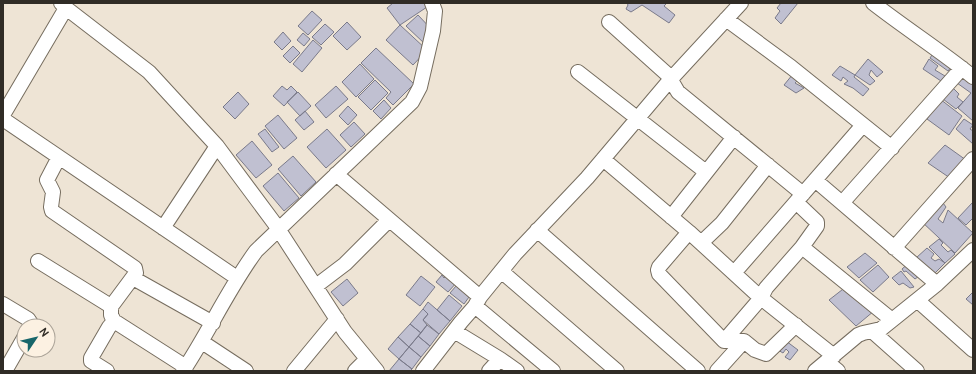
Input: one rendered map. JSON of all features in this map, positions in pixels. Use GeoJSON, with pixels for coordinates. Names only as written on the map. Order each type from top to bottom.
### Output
{"type":"FeatureCollection","features":[{"type":"Feature","properties":{"kind":"street"},"geometry":{"type":"LineString","coordinates":[[59,157],[48,180],[53,192],[51,207],[52,211],[135,268],[136,273],[133,278],[111,305],[111,315],[114,321],[185,369],[213,323],[237,278],[256,251],[412,102],[420,87],[435,23],[435,10],[432,3]]}},
{"type":"Feature","properties":{"kind":"street"},"geometry":{"type":"LineString","coordinates":[[423,371],[501,271],[536,230],[587,178],[670,80],[741,3]]}},
{"type":"Feature","properties":{"kind":"street"},"geometry":{"type":"LineString","coordinates":[[842,203],[892,148],[968,72],[872,3]]}},
{"type":"Feature","properties":{"kind":"street"},"geometry":{"type":"LineString","coordinates":[[3,115],[64,6],[149,72],[217,146],[279,229],[337,319],[377,371]]}},
{"type":"Feature","properties":{"kind":"street"},"geometry":{"type":"LineString","coordinates":[[726,19],[791,67],[892,148]]}},
{"type":"Feature","properties":{"kind":"street"},"geometry":{"type":"LineString","coordinates":[[609,22],[664,71],[678,92],[768,165],[799,198],[818,224],[802,247],[766,288],[761,298],[724,340]]}},
{"type":"Feature","properties":{"kind":"street"},"geometry":{"type":"LineString","coordinates":[[578,72],[706,172]]}},
{"type":"Feature","properties":{"kind":"street"},"geometry":{"type":"LineString","coordinates":[[3,119],[237,278]]}},
{"type":"Feature","properties":{"kind":"street"},"geometry":{"type":"LineString","coordinates":[[734,273],[864,125]]}},
{"type":"Feature","properties":{"kind":"street"},"geometry":{"type":"LineString","coordinates":[[671,217],[734,137]]}},
{"type":"Feature","properties":{"kind":"street"},"geometry":{"type":"LineString","coordinates":[[163,228],[217,146]]}},
{"type":"Feature","properties":{"kind":"street"},"geometry":{"type":"LineString","coordinates":[[603,159],[689,232],[761,298],[796,325],[830,359],[838,371]]}},
{"type":"Feature","properties":{"kind":"street"},"geometry":{"type":"LineString","coordinates":[[894,248],[973,159]]}},
{"type":"Feature","properties":{"kind":"street"},"geometry":{"type":"LineString","coordinates":[[701,243],[722,223],[768,165]]}},
{"type":"Feature","properties":{"kind":"street"},"geometry":{"type":"LineString","coordinates":[[336,174],[389,220],[553,371]]}},
{"type":"Feature","properties":{"kind":"street"},"geometry":{"type":"LineString","coordinates":[[815,180],[937,284]]}},
{"type":"Feature","properties":{"kind":"street"},"geometry":{"type":"LineString","coordinates":[[316,286],[345,264],[389,220]]}},
{"type":"Feature","properties":{"kind":"street"},"geometry":{"type":"LineString","coordinates":[[536,230],[698,371]]}},
{"type":"Feature","properties":{"kind":"street"},"geometry":{"type":"LineString","coordinates":[[689,232],[659,267],[659,274],[724,340],[744,341],[760,354],[766,354],[796,325]]}},
{"type":"Feature","properties":{"kind":"street"},"geometry":{"type":"LineString","coordinates":[[802,247],[892,320]]}},
{"type":"Feature","properties":{"kind":"street"},"geometry":{"type":"LineString","coordinates":[[816,371],[858,335],[881,329],[937,284],[973,250]]}},
{"type":"Feature","properties":{"kind":"street"},"geometry":{"type":"LineString","coordinates":[[38,261],[111,305]]}},
{"type":"Feature","properties":{"kind":"street"},"geometry":{"type":"LineString","coordinates":[[501,271],[617,371]]}},
{"type":"Feature","properties":{"kind":"street"},"geometry":{"type":"LineString","coordinates":[[133,278],[213,323]]}},
{"type":"Feature","properties":{"kind":"street"},"geometry":{"type":"LineString","coordinates":[[916,300],[973,350]]}},
{"type":"Feature","properties":{"kind":"street"},"geometry":{"type":"LineString","coordinates":[[3,304],[26,318]]}},
{"type":"Feature","properties":{"kind":"street"},"geometry":{"type":"LineString","coordinates":[[294,371],[337,319]]}},
{"type":"Feature","properties":{"kind":"street"},"geometry":{"type":"LineString","coordinates":[[107,371],[91,361],[91,358],[114,321]]}},
{"type":"Feature","properties":{"kind":"street"},"geometry":{"type":"LineString","coordinates":[[454,331],[500,359],[516,371]]}},
{"type":"Feature","properties":{"kind":"street"},"geometry":{"type":"LineString","coordinates":[[872,331],[917,371]]}},
{"type":"Feature","properties":{"kind":"street"},"geometry":{"type":"LineString","coordinates":[[717,371],[744,341]]}},
{"type":"Feature","properties":{"kind":"street"},"geometry":{"type":"LineString","coordinates":[[202,342],[246,371]]}},
{"type":"Feature","properties":{"kind":"street"},"geometry":{"type":"LineString","coordinates":[[9,367],[16,353]]}},
{"type":"Feature","properties":{"kind":"street"},"geometry":{"type":"LineString","coordinates":[[355,371],[367,359]]}},
{"type":"Feature","properties":{"kind":"street"},"geometry":{"type":"LineString","coordinates":[[489,371],[500,359]]}},
{"type":"Feature","properties":{"kind":"building"},"geometry":{"type":"Polygon","coordinates":[[[393,3],[429,3],[430,5],[400,25],[387,8],[393,3]]]}},
{"type":"Feature","properties":{"kind":"building"},"geometry":{"type":"Polygon","coordinates":[[[627,3],[667,3],[664,6],[675,15],[669,23],[642,5],[631,12],[626,9],[628,5],[627,3]]]}},
{"type":"Feature","properties":{"kind":"building"},"geometry":{"type":"Polygon","coordinates":[[[781,3],[798,3],[781,24],[775,18],[780,11],[777,8],[781,3]]]}},
{"type":"Feature","properties":{"kind":"building"},"geometry":{"type":"Polygon","coordinates":[[[312,11],[322,20],[308,35],[298,26],[312,11]]]}},
{"type":"Feature","properties":{"kind":"building"},"geometry":{"type":"Polygon","coordinates":[[[418,15],[433,31],[425,44],[406,26],[418,15]]]}},
{"type":"Feature","properties":{"kind":"building"},"geometry":{"type":"Polygon","coordinates":[[[347,22],[361,37],[347,50],[333,36],[347,22]]]}},
{"type":"Feature","properties":{"kind":"building"},"geometry":{"type":"Polygon","coordinates":[[[325,24],[334,32],[321,45],[312,37],[325,24]]]}},
{"type":"Feature","properties":{"kind":"building"},"geometry":{"type":"Polygon","coordinates":[[[400,25],[427,50],[413,65],[386,40],[400,25]]]}},
{"type":"Feature","properties":{"kind":"building"},"geometry":{"type":"Polygon","coordinates":[[[283,32],[291,41],[282,50],[274,42],[283,32]]]}},
{"type":"Feature","properties":{"kind":"building"},"geometry":{"type":"Polygon","coordinates":[[[303,33],[310,39],[304,46],[297,40],[303,33]]]}},
{"type":"Feature","properties":{"kind":"building"},"geometry":{"type":"Polygon","coordinates":[[[313,40],[322,48],[302,72],[293,64],[313,40]]]}},
{"type":"Feature","properties":{"kind":"building"},"geometry":{"type":"Polygon","coordinates":[[[293,46],[300,53],[290,63],[283,56],[293,46]]]}},
{"type":"Feature","properties":{"kind":"building"},"geometry":{"type":"Polygon","coordinates":[[[376,48],[414,84],[393,105],[386,98],[391,92],[361,63],[376,48]]]}},
{"type":"Feature","properties":{"kind":"building"},"geometry":{"type":"Polygon","coordinates":[[[934,52],[952,66],[948,71],[930,58],[934,52]]]}},
{"type":"Feature","properties":{"kind":"building"},"geometry":{"type":"Polygon","coordinates":[[[868,59],[883,72],[877,77],[871,70],[869,75],[875,81],[870,85],[855,75],[868,59]]]}},
{"type":"Feature","properties":{"kind":"building"},"geometry":{"type":"Polygon","coordinates":[[[929,59],[938,66],[935,70],[945,76],[941,81],[923,69],[929,59]]]}},
{"type":"Feature","properties":{"kind":"building"},"geometry":{"type":"Polygon","coordinates":[[[360,64],[374,79],[356,97],[342,82],[360,64]]]}},
{"type":"Feature","properties":{"kind":"building"},"geometry":{"type":"Polygon","coordinates":[[[840,66],[855,75],[854,77],[869,89],[863,96],[853,88],[844,84],[848,81],[843,77],[841,81],[832,75],[840,66]]]}},
{"type":"Feature","properties":{"kind":"building"},"geometry":{"type":"Polygon","coordinates":[[[793,74],[799,79],[795,83],[804,88],[796,93],[784,85],[793,74]]]}},
{"type":"Feature","properties":{"kind":"building"},"geometry":{"type":"Polygon","coordinates":[[[965,74],[973,81],[973,121],[958,108],[971,93],[957,83],[965,74]]]}},
{"type":"Feature","properties":{"kind":"building"},"geometry":{"type":"Polygon","coordinates":[[[375,80],[388,93],[371,110],[358,97],[375,80]]]}},
{"type":"Feature","properties":{"kind":"building"},"geometry":{"type":"Polygon","coordinates":[[[282,86],[287,90],[291,86],[297,92],[284,106],[273,96],[282,86]]]}},
{"type":"Feature","properties":{"kind":"building"},"geometry":{"type":"Polygon","coordinates":[[[336,86],[348,99],[326,118],[315,105],[336,86]]]}},
{"type":"Feature","properties":{"kind":"building"},"geometry":{"type":"Polygon","coordinates":[[[953,88],[959,94],[957,97],[963,102],[956,109],[943,99],[953,88]]]}},
{"type":"Feature","properties":{"kind":"building"},"geometry":{"type":"Polygon","coordinates":[[[238,92],[249,104],[235,119],[223,107],[238,92]]]}},
{"type":"Feature","properties":{"kind":"building"},"geometry":{"type":"Polygon","coordinates":[[[298,92],[311,106],[300,116],[287,102],[298,92]]]}},
{"type":"Feature","properties":{"kind":"building"},"geometry":{"type":"Polygon","coordinates":[[[940,99],[962,116],[949,135],[927,119],[940,99]]]}},
{"type":"Feature","properties":{"kind":"building"},"geometry":{"type":"Polygon","coordinates":[[[384,100],[391,108],[381,119],[373,111],[384,100]]]}},
{"type":"Feature","properties":{"kind":"building"},"geometry":{"type":"Polygon","coordinates":[[[348,106],[357,115],[348,125],[339,116],[348,106]]]}},
{"type":"Feature","properties":{"kind":"building"},"geometry":{"type":"Polygon","coordinates":[[[305,111],[314,122],[304,130],[295,120],[305,111]]]}},
{"type":"Feature","properties":{"kind":"building"},"geometry":{"type":"Polygon","coordinates":[[[278,115],[297,138],[284,149],[265,126],[278,115]]]}},
{"type":"Feature","properties":{"kind":"building"},"geometry":{"type":"Polygon","coordinates":[[[964,119],[973,125],[970,129],[973,131],[973,144],[956,129],[964,119]]]}},
{"type":"Feature","properties":{"kind":"building"},"geometry":{"type":"Polygon","coordinates":[[[354,122],[365,134],[351,147],[340,135],[354,122]]]}},
{"type":"Feature","properties":{"kind":"building"},"geometry":{"type":"Polygon","coordinates":[[[265,129],[279,147],[272,152],[258,134],[265,129]]]}},
{"type":"Feature","properties":{"kind":"building"},"geometry":{"type":"Polygon","coordinates":[[[327,129],[346,150],[326,168],[307,147],[327,129]]]}},
{"type":"Feature","properties":{"kind":"building"},"geometry":{"type":"Polygon","coordinates":[[[252,141],[272,165],[256,178],[236,155],[252,141]]]}},
{"type":"Feature","properties":{"kind":"building"},"geometry":{"type":"Polygon","coordinates":[[[945,145],[966,160],[950,178],[928,163],[945,145]]]}},
{"type":"Feature","properties":{"kind":"building"},"geometry":{"type":"Polygon","coordinates":[[[293,156],[316,182],[301,196],[278,169],[293,156]]]}},
{"type":"Feature","properties":{"kind":"building"},"geometry":{"type":"Polygon","coordinates":[[[278,173],[299,198],[284,211],[263,186],[278,173]]]}},
{"type":"Feature","properties":{"kind":"building"},"geometry":{"type":"Polygon","coordinates":[[[973,202],[973,218],[966,225],[958,218],[973,202]]]}},
{"type":"Feature","properties":{"kind":"building"},"geometry":{"type":"Polygon","coordinates":[[[943,203],[946,207],[938,219],[943,223],[948,210],[973,233],[955,253],[921,221],[943,203]]]}},
{"type":"Feature","properties":{"kind":"building"},"geometry":{"type":"Polygon","coordinates":[[[939,239],[943,243],[941,245],[948,252],[951,250],[955,254],[945,263],[929,247],[939,239]]]}},
{"type":"Feature","properties":{"kind":"building"},"geometry":{"type":"Polygon","coordinates":[[[927,248],[934,254],[931,258],[935,261],[939,259],[945,263],[935,273],[916,258],[927,248]]]}},
{"type":"Feature","properties":{"kind":"building"},"geometry":{"type":"Polygon","coordinates":[[[865,253],[877,263],[859,278],[847,267],[865,253]]]}},
{"type":"Feature","properties":{"kind":"building"},"geometry":{"type":"Polygon","coordinates":[[[909,263],[922,274],[915,279],[902,269],[909,263]]]}},
{"type":"Feature","properties":{"kind":"building"},"geometry":{"type":"Polygon","coordinates":[[[878,265],[889,277],[873,292],[860,280],[878,265]]]}},
{"type":"Feature","properties":{"kind":"building"},"geometry":{"type":"Polygon","coordinates":[[[901,271],[914,287],[910,288],[903,283],[899,285],[892,278],[901,271]]]}},
{"type":"Feature","properties":{"kind":"building"},"geometry":{"type":"Polygon","coordinates":[[[442,275],[444,278],[446,275],[458,281],[448,292],[436,282],[442,275]]]}},
{"type":"Feature","properties":{"kind":"building"},"geometry":{"type":"Polygon","coordinates":[[[421,276],[435,287],[420,306],[406,295],[421,276]]]}},
{"type":"Feature","properties":{"kind":"building"},"geometry":{"type":"Polygon","coordinates":[[[347,279],[358,293],[343,306],[331,292],[347,279]]]}},
{"type":"Feature","properties":{"kind":"building"},"geometry":{"type":"Polygon","coordinates":[[[456,286],[469,297],[464,304],[450,293],[456,286]]]}},
{"type":"Feature","properties":{"kind":"building"},"geometry":{"type":"Polygon","coordinates":[[[847,286],[874,311],[856,326],[829,300],[847,286]]]}},
{"type":"Feature","properties":{"kind":"building"},"geometry":{"type":"Polygon","coordinates":[[[973,292],[973,305],[966,299],[973,292]]]}},
{"type":"Feature","properties":{"kind":"building"},"geometry":{"type":"Polygon","coordinates":[[[449,295],[462,306],[450,321],[437,310],[449,295]]]}},
{"type":"Feature","properties":{"kind":"building"},"geometry":{"type":"Polygon","coordinates":[[[428,302],[450,321],[439,334],[423,320],[428,314],[423,309],[428,302]]]}},
{"type":"Feature","properties":{"kind":"building"},"geometry":{"type":"Polygon","coordinates":[[[423,309],[428,314],[423,320],[427,325],[421,333],[410,324],[423,309]]]}},
{"type":"Feature","properties":{"kind":"building"},"geometry":{"type":"Polygon","coordinates":[[[410,324],[421,333],[409,347],[398,337],[410,324]]]}},
{"type":"Feature","properties":{"kind":"building"},"geometry":{"type":"Polygon","coordinates":[[[427,325],[439,334],[430,346],[418,336],[427,325]]]}},
{"type":"Feature","properties":{"kind":"building"},"geometry":{"type":"Polygon","coordinates":[[[418,336],[430,346],[421,357],[409,347],[418,336]]]}},
{"type":"Feature","properties":{"kind":"building"},"geometry":{"type":"Polygon","coordinates":[[[398,337],[409,347],[399,359],[388,349],[398,337]]]}},
{"type":"Feature","properties":{"kind":"building"},"geometry":{"type":"Polygon","coordinates":[[[786,341],[798,350],[790,360],[785,357],[789,352],[786,349],[783,353],[778,350],[786,341]]]}},
{"type":"Feature","properties":{"kind":"building"},"geometry":{"type":"Polygon","coordinates":[[[409,347],[421,357],[412,369],[399,359],[409,347]]]}},
{"type":"Feature","properties":{"kind":"building"},"geometry":{"type":"Polygon","coordinates":[[[399,359],[412,369],[410,371],[389,371],[399,359]]]}}]}
